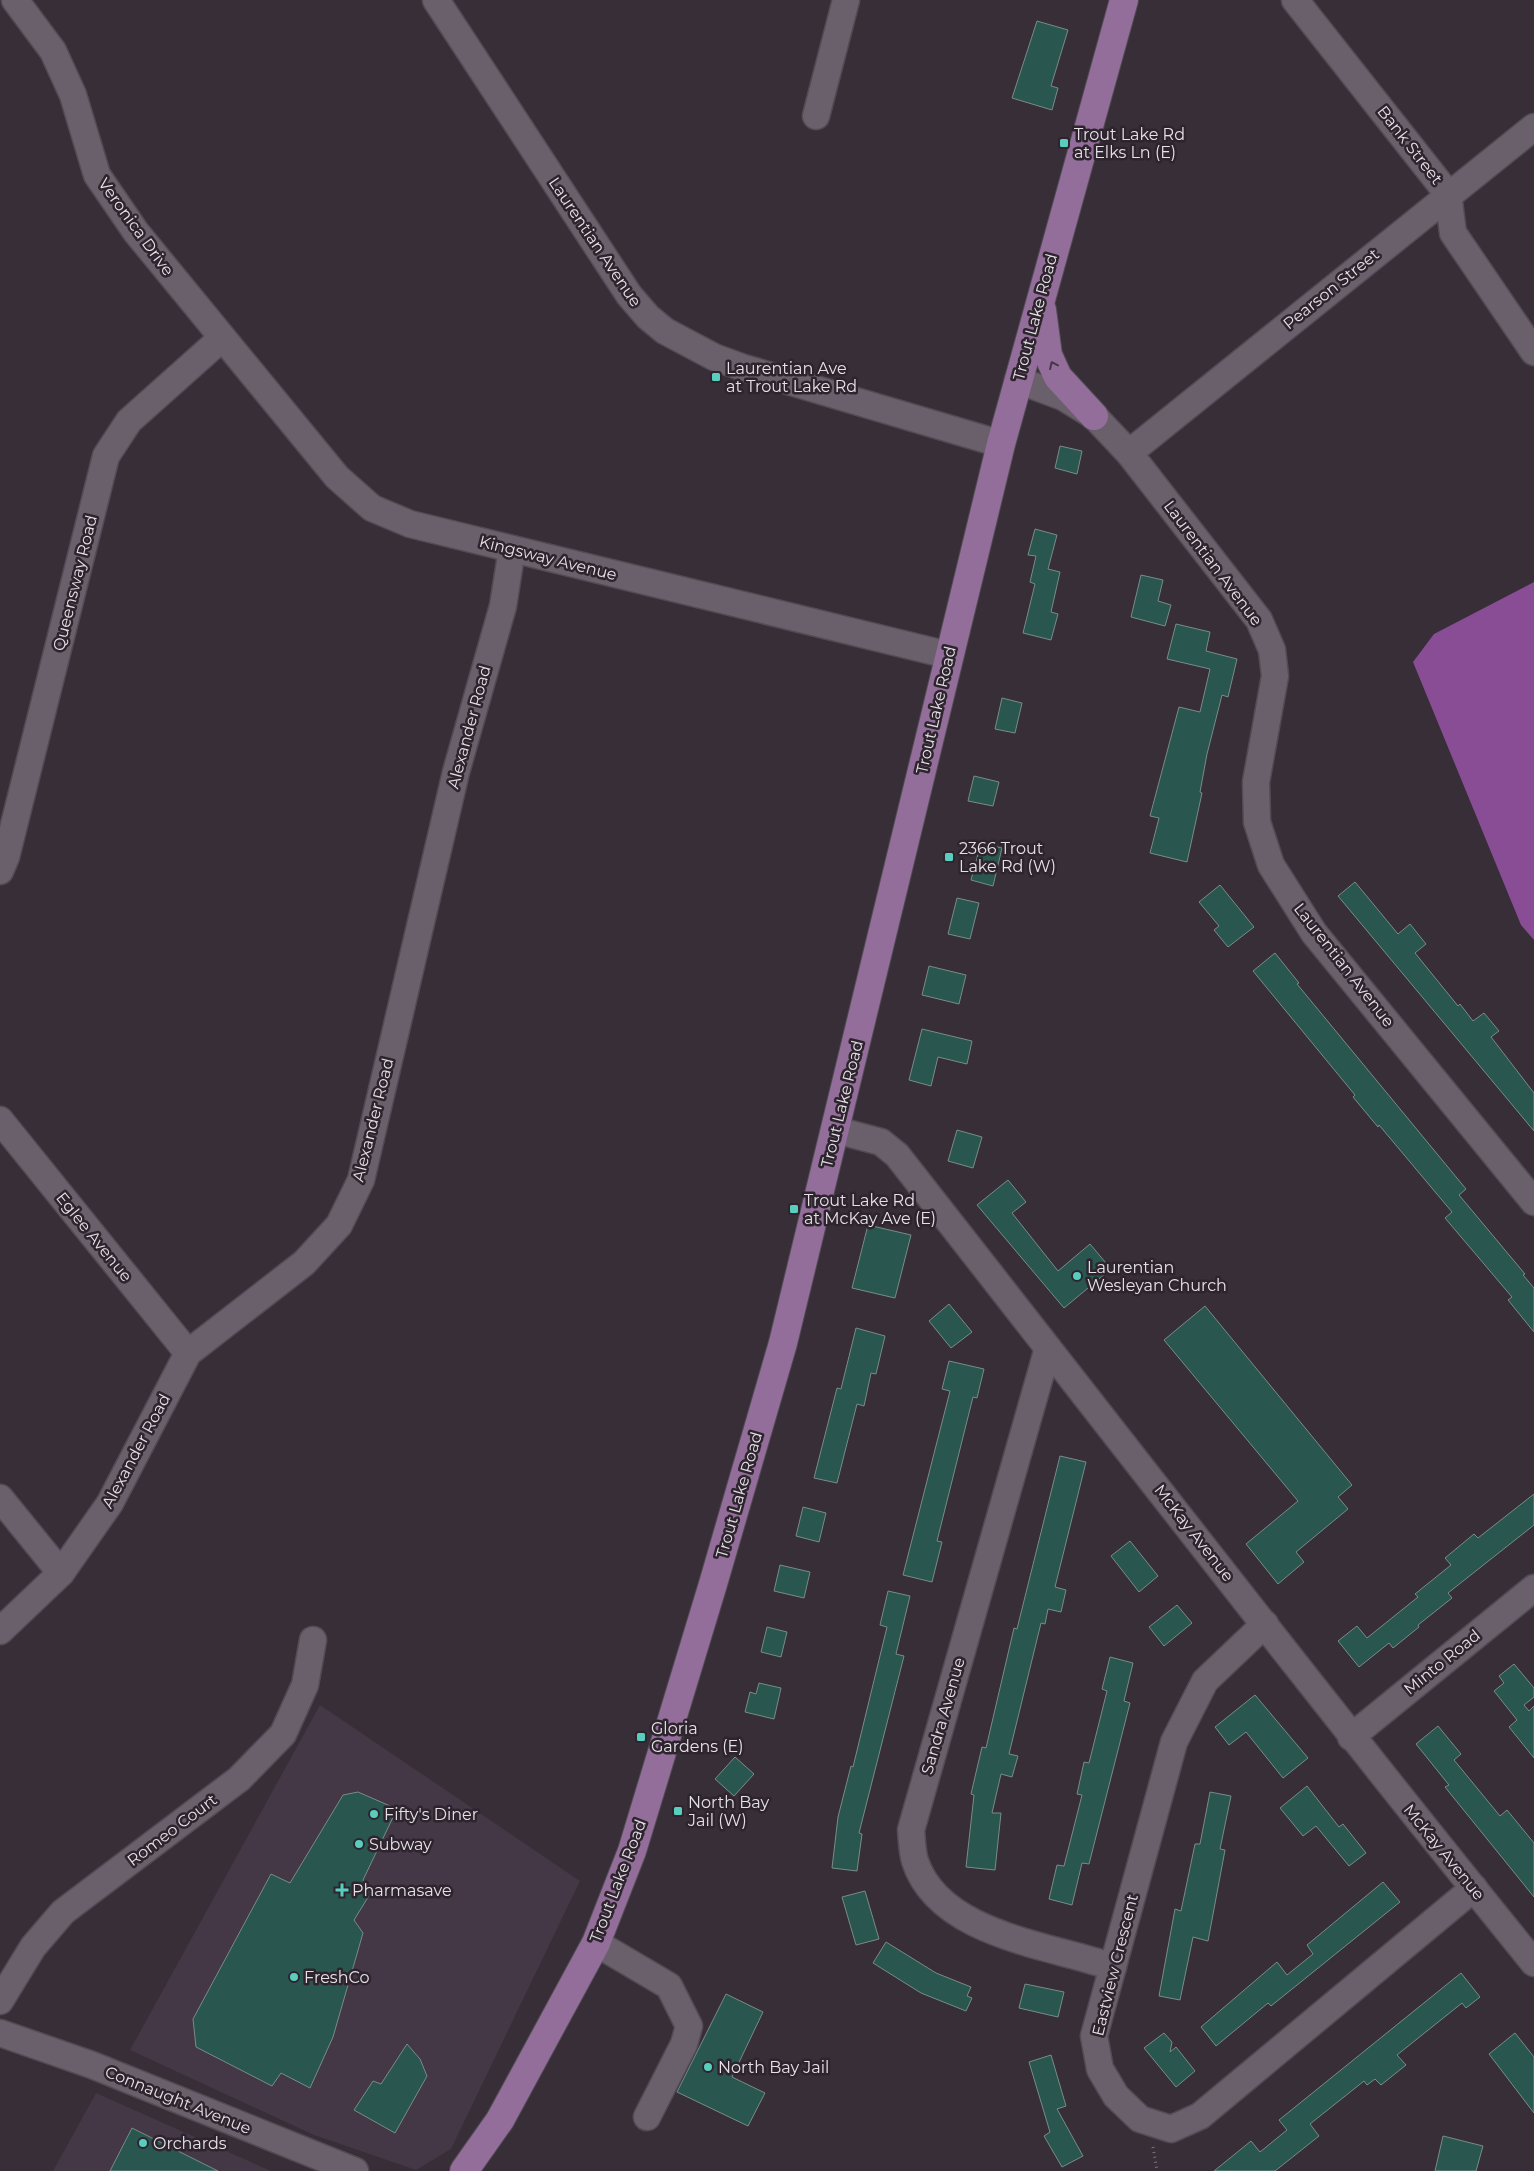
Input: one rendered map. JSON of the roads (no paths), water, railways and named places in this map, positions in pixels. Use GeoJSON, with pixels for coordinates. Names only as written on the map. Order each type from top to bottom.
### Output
{"type":"FeatureCollection","features":[{"type":"Feature","properties":{"kind":"main road","name":"Trout Lake Road"},"geometry":{"type":"LineString","coordinates":[[464,2171],[500,2120],[596,1943],[632,1851],[713,1584],[783,1343],[836,1130],[948,655],[1001,444],[1124,0]]}},
{"type":"Feature","properties":{"kind":"main road"},"geometry":{"type":"LineString","coordinates":[[1040,299],[1048,355],[1058,377],[1094,416]]}},
{"type":"Feature","properties":{"kind":"street","name":"Veronica Drive"},"geometry":{"type":"LineString","coordinates":[[15,0],[53,51],[73,95],[98,175],[136,232],[222,338]]}},
{"type":"Feature","properties":{"kind":"street","name":"Laurentian Avenue"},"geometry":{"type":"LineString","coordinates":[[436,0],[612,272],[648,317],[665,331],[714,357],[744,368],[1001,444]]}},
{"type":"Feature","properties":{"kind":"street"},"geometry":{"type":"LineString","coordinates":[[816,116],[846,0]]}},
{"type":"Feature","properties":{"kind":"street","name":"Bank Street"},"geometry":{"type":"LineString","coordinates":[[1295,0],[1448,194],[1454,233],[1534,352]]}},
{"type":"Feature","properties":{"kind":"street","name":"Pearson Street"},"geometry":{"type":"LineString","coordinates":[[1129,453],[1448,194],[1534,127]]}},
{"type":"Feature","properties":{"kind":"street","name":"Kingsway Avenue"},"geometry":{"type":"LineString","coordinates":[[222,338],[337,477],[372,508],[410,524],[948,655]]}},
{"type":"Feature","properties":{"kind":"street","name":"Queensway Road"},"geometry":{"type":"LineString","coordinates":[[0,871],[8,847],[106,456],[129,421],[222,338]]}},
{"type":"Feature","properties":{"kind":"street","name":"Laurentian Avenue"},"geometry":{"type":"LineString","coordinates":[[1018,380],[1063,397],[1094,416],[1129,453],[1259,620],[1272,650],[1275,676],[1256,782],[1257,822],[1271,865],[1314,933],[1534,1202]]}},
{"type":"Feature","properties":{"kind":"street","name":"Alexander Road"},"geometry":{"type":"LineString","coordinates":[[0,1631],[61,1573],[110,1503],[188,1353],[304,1263],[339,1225],[360,1180],[456,772],[503,606],[512,549]]}},
{"type":"Feature","properties":{"kind":"street","name":"Eglee Avenue"},"geometry":{"type":"LineString","coordinates":[[0,1120],[188,1353]]}},
{"type":"Feature","properties":{"kind":"street","name":"McKay Avenue"},"geometry":{"type":"LineString","coordinates":[[836,1130],[881,1142],[897,1155],[1265,1624],[1351,1737],[1534,1963]]}},
{"type":"Feature","properties":{"kind":"street","name":"Sandra Avenue"},"geometry":{"type":"LineString","coordinates":[[1048,1348],[911,1830],[915,1861],[930,1888],[952,1910],[980,1926],[1113,1966]]}},
{"type":"Feature","properties":{"kind":"street"},"geometry":{"type":"LineString","coordinates":[[0,1498],[61,1573]]}},
{"type":"Feature","properties":{"kind":"street","name":"Minto Road"},"geometry":{"type":"LineString","coordinates":[[1351,1737],[1531,1597]]}},
{"type":"Feature","properties":{"kind":"street","name":"Eastview Crescent"},"geometry":{"type":"LineString","coordinates":[[1265,1624],[1205,1681],[1174,1742],[1094,2036],[1100,2069],[1116,2096],[1140,2119],[1171,2129],[1200,2116],[1474,1888]]}},
{"type":"Feature","properties":{"kind":"street","name":"Romeo Court"},"geometry":{"type":"LineString","coordinates":[[0,2001],[32,1947],[63,1912],[239,1779],[283,1734],[305,1685],[313,1640]]}},
{"type":"Feature","properties":{"kind":"street"},"geometry":{"type":"LineString","coordinates":[[596,1943],[669,1986],[689,2026],[684,2044],[647,2117]]}},
{"type":"Feature","properties":{"kind":"street","name":"Connaught Avenue"},"geometry":{"type":"LineString","coordinates":[[0,2033],[92,2065],[355,2171]]}},
{"type":"Feature","properties":{"kind":"place","name":"Trout Lake Rd at Elks Ln (E)"},"geometry":{"type":"Point","coordinates":[1064,143]}},
{"type":"Feature","properties":{"kind":"place","name":"Laurentian Ave at Trout Lake Rd"},"geometry":{"type":"Point","coordinates":[716,377]}},
{"type":"Feature","properties":{"kind":"place","name":"2366 Trout Lake Rd (W)"},"geometry":{"type":"Point","coordinates":[949,857]}},
{"type":"Feature","properties":{"kind":"place","name":"Trout Lake Rd at McKay Ave (E)"},"geometry":{"type":"Point","coordinates":[794,1209]}},
{"type":"Feature","properties":{"kind":"place","name":"Laurentian Wesleyan Church"},"geometry":{"type":"Point","coordinates":[1077,1276]}},
{"type":"Feature","properties":{"kind":"place","name":"Gloria Gardens (E)"},"geometry":{"type":"Point","coordinates":[641,1737]}},
{"type":"Feature","properties":{"kind":"place","name":"North Bay Jail (W)"},"geometry":{"type":"Point","coordinates":[678,1811]}},
{"type":"Feature","properties":{"kind":"place","name":"Fifty's Diner"},"geometry":{"type":"Point","coordinates":[374,1814]}},
{"type":"Feature","properties":{"kind":"place","name":"Subway"},"geometry":{"type":"Point","coordinates":[359,1844]}},
{"type":"Feature","properties":{"kind":"place","name":"Pharmasave"},"geometry":{"type":"Point","coordinates":[342,1890]}},
{"type":"Feature","properties":{"kind":"place","name":"FreshCo"},"geometry":{"type":"Point","coordinates":[294,1977]}},
{"type":"Feature","properties":{"kind":"place","name":"North Bay Jail"},"geometry":{"type":"Point","coordinates":[708,2067]}},
{"type":"Feature","properties":{"kind":"place","name":"Orchards"},"geometry":{"type":"Point","coordinates":[143,2143]}}]}
